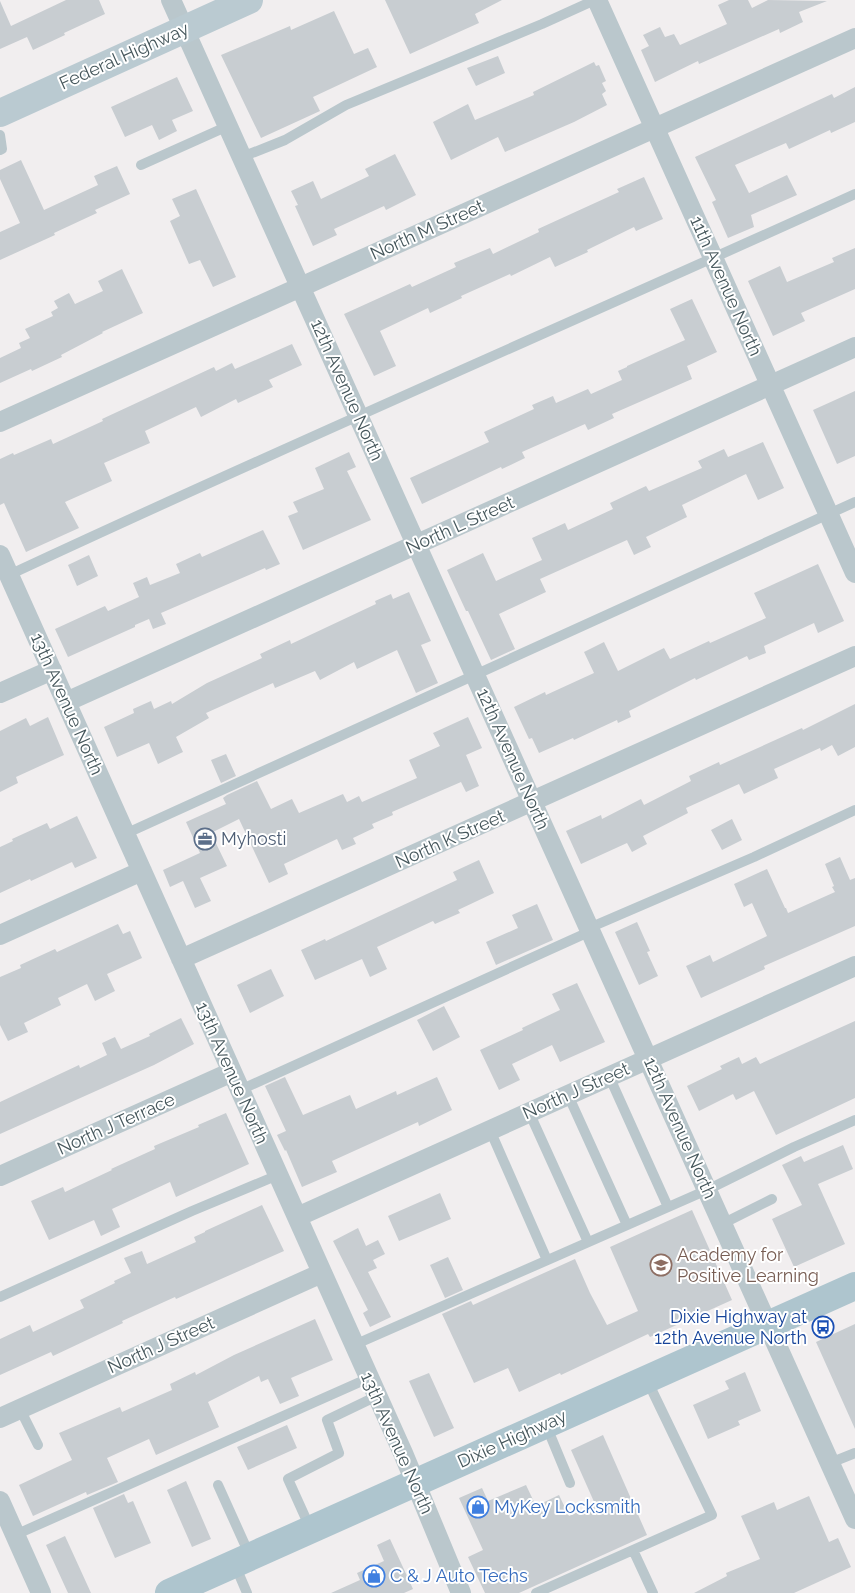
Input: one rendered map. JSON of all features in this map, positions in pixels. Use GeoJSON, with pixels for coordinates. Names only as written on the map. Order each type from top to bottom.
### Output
{"type":"FeatureCollection","features":[{"type":"Feature","properties":{"kind":"main road","name":"Federal Highway"},"geometry":{"type":"LineString","coordinates":[[0,112],[249,0]]}},
{"type":"Feature","properties":{"kind":"main road","name":"Dixie Highway"},"geometry":{"type":"LineString","coordinates":[[182,1590],[242,1560],[855,1286]]}},
{"type":"Feature","properties":{"kind":"street","name":"12th Avenue North"},"geometry":{"type":"LineString","coordinates":[[171,0],[855,1519]]}},
{"type":"Feature","properties":{"kind":"street","name":"11th Avenue North"},"geometry":{"type":"LineString","coordinates":[[596,0],[855,573]]}},
{"type":"Feature","properties":{"kind":"street","name":"North M Street"},"geometry":{"type":"LineString","coordinates":[[0,422],[855,38]]}},
{"type":"Feature","properties":{"kind":"street","name":"North L Street"},"geometry":{"type":"LineString","coordinates":[[66,702],[855,347]]}},
{"type":"Feature","properties":{"kind":"street","name":"13th Avenue North"},"geometry":{"type":"LineString","coordinates":[[0,555],[416,1483],[461,1593]]}},
{"type":"Feature","properties":{"kind":"street","name":"North K Street"},"geometry":{"type":"LineString","coordinates":[[181,959],[855,656]]}},
{"type":"Feature","properties":{"kind":"street"},"geometry":{"type":"LineString","coordinates":[[0,693],[52,670]]}},
{"type":"Feature","properties":{"kind":"street"},"geometry":{"type":"LineString","coordinates":[[0,935],[142,871]]}},
{"type":"Feature","properties":{"kind":"street","name":"North J Street"},"geometry":{"type":"LineString","coordinates":[[297,1217],[855,966]]}},
{"type":"Feature","properties":{"kind":"street","name":"North J Terrace"},"geometry":{"type":"LineString","coordinates":[[0,1176],[236,1081]]}},
{"type":"Feature","properties":{"kind":"street","name":"North J Street"},"geometry":{"type":"LineString","coordinates":[[0,1418],[322,1273]]}},
{"type":"Feature","properties":{"kind":"street"},"geometry":{"type":"LineString","coordinates":[[0,1501],[41,1593]]}},
{"type":"Feature","properties":{"kind":"lane"},"geometry":{"type":"LineString","coordinates":[[242,157],[285,140],[346,106],[596,0]]}},
{"type":"Feature","properties":{"kind":"lane"},"geometry":{"type":"LineString","coordinates":[[141,165],[228,126]]}},
{"type":"Feature","properties":{"kind":"lane"},"geometry":{"type":"LineString","coordinates":[[0,135],[2,149],[0,150]]}},
{"type":"Feature","properties":{"kind":"lane"},"geometry":{"type":"LineString","coordinates":[[9,575],[855,194]]}},
{"type":"Feature","properties":{"kind":"lane"},"geometry":{"type":"LineString","coordinates":[[125,834],[855,502]]}},
{"type":"Feature","properties":{"kind":"lane"},"geometry":{"type":"LineString","coordinates":[[236,1081],[590,929],[855,810]]}},
{"type":"Feature","properties":{"kind":"lane"},"geometry":{"type":"LineString","coordinates":[[609,1076],[668,1207]]}},
{"type":"Feature","properties":{"kind":"lane"},"geometry":{"type":"LineString","coordinates":[[568,1095],[627,1225]]}},
{"type":"Feature","properties":{"kind":"lane"},"geometry":{"type":"LineString","coordinates":[[530,1112],[588,1242]]}},
{"type":"Feature","properties":{"kind":"lane"},"geometry":{"type":"LineString","coordinates":[[354,1345],[707,1190],[794,1147],[855,1120]]}},
{"type":"Feature","properties":{"kind":"lane"},"geometry":{"type":"LineString","coordinates":[[490,1130],[547,1260]]}},
{"type":"Feature","properties":{"kind":"lane"},"geometry":{"type":"LineString","coordinates":[[0,1297],[192,1211],[278,1175]]}},
{"type":"Feature","properties":{"kind":"lane"},"geometry":{"type":"LineString","coordinates":[[722,1224],[772,1199]]}},
{"type":"Feature","properties":{"kind":"lane"},"geometry":{"type":"LineString","coordinates":[[536,1593],[712,1516],[647,1379]]}},
{"type":"Feature","properties":{"kind":"lane"},"geometry":{"type":"LineString","coordinates":[[311,1530],[288,1479],[339,1454],[327,1420],[373,1387]]}},
{"type":"Feature","properties":{"kind":"lane"},"geometry":{"type":"LineString","coordinates":[[15,1535],[373,1387]]}},
{"type":"Feature","properties":{"kind":"lane"},"geometry":{"type":"LineString","coordinates":[[20,1409],[38,1445]]}},
{"type":"Feature","properties":{"kind":"lane"},"geometry":{"type":"LineString","coordinates":[[546,1424],[570,1483]]}},
{"type":"Feature","properties":{"kind":"lane"},"geometry":{"type":"LineString","coordinates":[[830,1463],[855,1454]]}},
{"type":"Feature","properties":{"kind":"lane"},"geometry":{"type":"LineString","coordinates":[[218,1485],[242,1560],[247,1593]]}},
{"type":"Feature","properties":{"kind":"lane"},"geometry":{"type":"LineString","coordinates":[[633,1550],[653,1593]]}},
{"type":"Feature","properties":{"kind":"building"},"geometry":{"type":"Polygon","coordinates":[[[66,0],[99,0],[105,14],[33,50],[27,37],[0,49],[0,1],[11,26],[66,0]]]}},
{"type":"Feature","properties":{"kind":"building"},"geometry":{"type":"Polygon","coordinates":[[[385,0],[502,0],[475,14],[479,23],[410,54],[385,0]]]}},
{"type":"Feature","properties":{"kind":"building"},"geometry":{"type":"Polygon","coordinates":[[[729,0],[748,0],[752,8],[768,0],[827,1],[799,12],[803,22],[780,33],[779,29],[699,64],[698,61],[655,82],[641,50],[649,46],[643,35],[660,27],[665,37],[674,34],[680,45],[727,24],[718,5],[729,0]]]}},
{"type":"Feature","properties":{"kind":"building"},"geometry":{"type":"Polygon","coordinates":[[[334,11],[354,54],[368,48],[377,67],[313,97],[320,111],[261,138],[221,55],[290,26],[291,30],[334,11]]]}},
{"type":"Feature","properties":{"kind":"building"},"geometry":{"type":"Polygon","coordinates":[[[498,56],[505,73],[476,86],[467,68],[498,56]]]}},
{"type":"Feature","properties":{"kind":"building"},"geometry":{"type":"Polygon","coordinates":[[[594,62],[596,66],[599,65],[606,81],[602,83],[606,91],[602,94],[607,105],[574,122],[505,152],[498,137],[451,160],[433,122],[468,104],[475,120],[534,95],[533,92],[594,62]]]}},
{"type":"Feature","properties":{"kind":"building"},"geometry":{"type":"Polygon","coordinates":[[[177,77],[193,111],[172,120],[177,131],[159,140],[152,125],[125,137],[111,107],[177,77]]]}},
{"type":"Feature","properties":{"kind":"building"},"geometry":{"type":"Polygon","coordinates":[[[855,87],[855,122],[831,133],[830,130],[789,149],[786,143],[735,165],[749,193],[787,175],[797,195],[751,215],[754,227],[728,238],[712,202],[716,200],[695,157],[832,94],[834,98],[855,87]]]}},
{"type":"Feature","properties":{"kind":"building"},"geometry":{"type":"Polygon","coordinates":[[[395,154],[416,195],[386,210],[384,206],[334,229],[337,235],[313,246],[295,206],[298,205],[291,191],[313,181],[321,199],[369,176],[365,169],[395,154]]]}},
{"type":"Feature","properties":{"kind":"building"},"geometry":{"type":"Polygon","coordinates":[[[21,160],[44,210],[98,185],[94,176],[117,166],[130,194],[95,210],[97,213],[54,233],[55,235],[0,260],[0,232],[20,223],[0,179],[0,170],[21,160]]]}},
{"type":"Feature","properties":{"kind":"building"},"geometry":{"type":"Polygon","coordinates":[[[644,177],[663,219],[636,231],[634,227],[587,250],[588,252],[555,267],[550,257],[511,276],[510,274],[461,296],[462,298],[430,313],[428,308],[380,331],[396,366],[374,376],[344,314],[410,284],[412,287],[456,267],[454,263],[490,248],[493,254],[539,232],[538,229],[619,192],[617,189],[644,177]]]}},
{"type":"Feature","properties":{"kind":"building"},"geometry":{"type":"Polygon","coordinates":[[[196,189],[236,277],[213,287],[200,260],[189,264],[170,221],[180,216],[172,199],[196,189]]]}},
{"type":"Feature","properties":{"kind":"building"},"geometry":{"type":"Polygon","coordinates":[[[855,248],[855,289],[801,313],[805,321],[773,336],[748,281],[780,266],[787,282],[834,262],[832,258],[855,248]]]}},
{"type":"Feature","properties":{"kind":"building"},"geometry":{"type":"Polygon","coordinates":[[[122,269],[143,313],[102,332],[61,355],[62,357],[0,383],[0,358],[21,348],[19,343],[30,338],[25,329],[53,316],[51,312],[58,308],[54,301],[69,293],[75,304],[103,291],[98,281],[122,269]]]}},
{"type":"Feature","properties":{"kind":"building"},"geometry":{"type":"Polygon","coordinates":[[[692,299],[717,352],[687,366],[692,379],[612,414],[614,418],[588,430],[585,424],[522,452],[525,458],[502,469],[501,467],[422,504],[410,478],[489,442],[484,432],[534,409],[532,405],[553,396],[556,403],[588,389],[591,394],[622,380],[618,371],[685,340],[670,309],[692,299]]]}},
{"type":"Feature","properties":{"kind":"building"},"geometry":{"type":"Polygon","coordinates":[[[292,344],[302,365],[269,380],[273,387],[238,403],[236,399],[201,417],[196,407],[145,431],[150,443],[104,463],[112,481],[65,502],[79,528],[26,552],[4,503],[0,505],[0,459],[51,439],[53,444],[214,367],[216,371],[232,363],[235,369],[292,344]]]}},
{"type":"Feature","properties":{"kind":"building"},"geometry":{"type":"Polygon","coordinates":[[[855,391],[855,456],[837,464],[813,410],[855,391]]]}},
{"type":"Feature","properties":{"kind":"building"},"geometry":{"type":"Polygon","coordinates":[[[763,442],[784,488],[758,500],[746,474],[682,505],[687,517],[646,537],[651,547],[634,555],[627,540],[540,579],[546,592],[499,614],[515,649],[491,660],[447,570],[483,553],[496,581],[542,560],[532,538],[565,523],[568,530],[613,509],[610,503],[646,486],[649,491],[702,468],[698,461],[724,449],[728,457],[763,442]]]}},
{"type":"Feature","properties":{"kind":"building"},"geometry":{"type":"Polygon","coordinates":[[[349,452],[356,467],[347,471],[371,520],[303,550],[288,516],[298,512],[293,502],[324,489],[315,468],[349,452]]]}},
{"type":"Feature","properties":{"kind":"building"},"geometry":{"type":"Polygon","coordinates":[[[263,530],[280,564],[266,570],[265,568],[161,613],[166,624],[153,629],[149,619],[68,657],[55,629],[105,606],[108,611],[139,597],[133,583],[147,577],[150,585],[180,573],[176,564],[200,553],[202,557],[263,530]]]}},
{"type":"Feature","properties":{"kind":"building"},"geometry":{"type":"Polygon","coordinates":[[[89,555],[98,576],[77,586],[68,565],[89,555]]]}},
{"type":"Feature","properties":{"kind":"building"},"geometry":{"type":"Polygon","coordinates":[[[818,564],[844,621],[818,633],[814,623],[764,646],[766,653],[749,660],[747,656],[696,680],[695,678],[629,711],[631,717],[618,723],[617,720],[574,740],[573,738],[539,753],[532,738],[529,739],[514,707],[545,692],[546,695],[594,673],[584,652],[604,642],[618,671],[664,648],[670,659],[766,618],[754,593],[818,564]]]}},
{"type":"Feature","properties":{"kind":"building"},"geometry":{"type":"Polygon","coordinates":[[[409,592],[431,641],[421,645],[438,683],[416,693],[397,650],[357,669],[354,662],[320,680],[315,671],[275,688],[273,683],[206,713],[209,718],[176,737],[183,752],[158,764],[149,743],[117,757],[104,727],[134,713],[133,709],[151,701],[154,709],[171,701],[172,704],[207,683],[262,658],[260,654],[290,640],[291,644],[376,604],[375,601],[391,594],[393,599],[409,592]]]}},
{"type":"Feature","properties":{"kind":"building"},"geometry":{"type":"Polygon","coordinates":[[[855,704],[855,747],[838,756],[832,745],[821,751],[820,748],[774,769],[778,778],[744,794],[739,784],[686,808],[688,813],[643,836],[647,844],[632,852],[627,843],[581,864],[566,831],[601,815],[602,819],[641,799],[644,805],[691,781],[689,776],[719,762],[720,765],[802,728],[803,730],[855,704]]]}},
{"type":"Feature","properties":{"kind":"building"},"geometry":{"type":"Polygon","coordinates":[[[48,717],[64,755],[16,777],[18,783],[0,792],[0,731],[26,718],[30,726],[48,717]]]}},
{"type":"Feature","properties":{"kind":"building"},"geometry":{"type":"Polygon","coordinates":[[[468,717],[482,748],[466,755],[479,786],[466,792],[461,782],[392,812],[393,815],[372,824],[374,828],[353,838],[356,844],[342,850],[337,839],[284,864],[288,874],[269,883],[239,819],[211,833],[227,866],[200,878],[211,901],[195,908],[183,881],[170,887],[163,870],[200,853],[186,822],[226,804],[223,798],[227,795],[257,781],[271,809],[292,799],[299,813],[343,794],[347,802],[359,796],[362,802],[417,778],[409,760],[440,746],[433,733],[468,717]]]}},
{"type":"Feature","properties":{"kind":"building"},"geometry":{"type":"Polygon","coordinates":[[[226,754],[236,776],[221,783],[211,760],[226,754]]]}},
{"type":"Feature","properties":{"kind":"building"},"geometry":{"type":"Polygon","coordinates":[[[77,816],[97,858],[75,868],[72,862],[0,893],[0,847],[13,841],[12,839],[47,823],[50,829],[77,816]]]}},
{"type":"Feature","properties":{"kind":"building"},"geometry":{"type":"Polygon","coordinates":[[[732,819],[742,840],[722,850],[711,830],[732,819]]]}},
{"type":"Feature","properties":{"kind":"building"},"geometry":{"type":"Polygon","coordinates":[[[840,857],[850,880],[855,878],[855,926],[764,966],[765,969],[701,998],[686,966],[710,955],[713,962],[767,936],[752,903],[744,907],[734,884],[767,869],[788,913],[835,892],[825,864],[840,857]]]}},
{"type":"Feature","properties":{"kind":"building"},"geometry":{"type":"Polygon","coordinates":[[[479,860],[494,893],[458,910],[460,913],[435,924],[433,921],[377,947],[387,969],[370,977],[362,959],[315,980],[301,950],[325,939],[326,941],[457,880],[453,872],[479,860]]]}},
{"type":"Feature","properties":{"kind":"building"},"geometry":{"type":"Polygon","coordinates":[[[537,904],[553,940],[496,965],[486,942],[518,928],[512,915],[537,904]]]}},
{"type":"Feature","properties":{"kind":"building"},"geometry":{"type":"Polygon","coordinates":[[[637,922],[650,951],[647,952],[658,976],[639,985],[615,932],[637,922]]]}},
{"type":"Feature","properties":{"kind":"building"},"geometry":{"type":"Polygon","coordinates":[[[118,924],[123,934],[130,931],[142,958],[107,974],[115,991],[95,1001],[87,984],[58,998],[61,1005],[24,1023],[28,1032],[8,1041],[0,1025],[0,977],[21,968],[20,965],[55,949],[57,952],[118,924]]]}},
{"type":"Feature","properties":{"kind":"building"},"geometry":{"type":"Polygon","coordinates":[[[271,969],[284,996],[250,1013],[237,985],[271,969]]]}},
{"type":"Feature","properties":{"kind":"building"},"geometry":{"type":"Polygon","coordinates":[[[577,983],[605,1042],[560,1062],[552,1045],[512,1064],[520,1080],[499,1090],[480,1050],[560,1010],[552,994],[577,983]]]}},
{"type":"Feature","properties":{"kind":"building"},"geometry":{"type":"Polygon","coordinates":[[[444,1006],[460,1037],[433,1051],[417,1020],[444,1006]]]}},
{"type":"Feature","properties":{"kind":"building"},"geometry":{"type":"Polygon","coordinates":[[[181,1018],[194,1044],[154,1065],[0,1134],[0,1102],[79,1065],[80,1068],[107,1055],[102,1043],[115,1037],[121,1049],[150,1036],[149,1034],[181,1018]]]}},
{"type":"Feature","properties":{"kind":"building"},"geometry":{"type":"Polygon","coordinates":[[[855,1021],[855,1098],[776,1135],[754,1091],[736,1100],[733,1094],[699,1111],[687,1086],[722,1069],[720,1066],[739,1057],[742,1064],[756,1057],[760,1064],[855,1021]]]}},
{"type":"Feature","properties":{"kind":"building"},"geometry":{"type":"Polygon","coordinates":[[[285,1077],[303,1115],[350,1095],[356,1109],[396,1091],[397,1095],[437,1077],[452,1110],[419,1126],[418,1122],[332,1161],[337,1172],[302,1187],[286,1150],[277,1135],[286,1131],[265,1086],[285,1077]]]}},
{"type":"Feature","properties":{"kind":"building"},"geometry":{"type":"Polygon","coordinates":[[[226,1113],[249,1164],[176,1197],[170,1182],[112,1209],[120,1227],[101,1236],[94,1220],[49,1240],[31,1201],[63,1187],[65,1192],[155,1149],[154,1146],[226,1113]]]}},
{"type":"Feature","properties":{"kind":"building"},"geometry":{"type":"Polygon","coordinates":[[[843,1145],[853,1169],[818,1184],[845,1244],[794,1267],[772,1219],[802,1205],[782,1165],[801,1156],[804,1162],[843,1145]]]}},
{"type":"Feature","properties":{"kind":"building"},"geometry":{"type":"Polygon","coordinates":[[[440,1193],[451,1219],[399,1241],[388,1216],[440,1193]]]}},
{"type":"Feature","properties":{"kind":"building"},"geometry":{"type":"Polygon","coordinates":[[[262,1205],[284,1251],[122,1321],[123,1323],[53,1356],[51,1352],[0,1375],[0,1339],[30,1325],[33,1332],[84,1308],[80,1300],[131,1273],[124,1258],[142,1251],[147,1264],[196,1242],[194,1237],[205,1231],[262,1205]]]}},
{"type":"Feature","properties":{"kind":"building"},"geometry":{"type":"Polygon","coordinates":[[[692,1210],[732,1300],[650,1337],[648,1334],[561,1375],[560,1373],[519,1392],[508,1368],[474,1383],[442,1314],[471,1301],[473,1305],[575,1259],[607,1325],[638,1311],[610,1247],[692,1210]]]}},
{"type":"Feature","properties":{"kind":"building"},"geometry":{"type":"Polygon","coordinates":[[[358,1228],[366,1246],[378,1240],[385,1254],[373,1260],[377,1268],[368,1272],[391,1317],[370,1327],[363,1313],[368,1310],[333,1241],[358,1228]]]}},
{"type":"Feature","properties":{"kind":"building"},"geometry":{"type":"Polygon","coordinates":[[[448,1257],[463,1290],[445,1298],[430,1265],[448,1257]]]}},
{"type":"Feature","properties":{"kind":"building"},"geometry":{"type":"Polygon","coordinates":[[[315,1319],[333,1360],[291,1378],[299,1396],[280,1404],[268,1379],[261,1382],[259,1376],[208,1402],[219,1427],[156,1455],[149,1439],[107,1458],[118,1482],[87,1495],[86,1492],[33,1516],[19,1485],[72,1460],[59,1433],[120,1407],[122,1412],[172,1390],[170,1384],[195,1372],[196,1375],[234,1355],[315,1319]]]}},
{"type":"Feature","properties":{"kind":"building"},"geometry":{"type":"Polygon","coordinates":[[[855,1324],[855,1429],[816,1342],[855,1324]]]}},
{"type":"Feature","properties":{"kind":"building"},"geometry":{"type":"Polygon","coordinates":[[[745,1372],[761,1411],[738,1421],[740,1425],[708,1439],[693,1405],[729,1389],[725,1381],[745,1372]]]}},
{"type":"Feature","properties":{"kind":"building"},"geometry":{"type":"Polygon","coordinates":[[[429,1373],[454,1428],[434,1437],[409,1381],[429,1373]]]}},
{"type":"Feature","properties":{"kind":"building"},"geometry":{"type":"Polygon","coordinates":[[[287,1425],[297,1448],[248,1470],[237,1447],[287,1425]]]}},
{"type":"Feature","properties":{"kind":"building"},"geometry":{"type":"Polygon","coordinates":[[[603,1435],[647,1535],[519,1593],[485,1593],[468,1557],[483,1550],[459,1498],[482,1488],[488,1501],[526,1485],[536,1506],[559,1495],[569,1516],[595,1504],[571,1450],[603,1435]]]}},
{"type":"Feature","properties":{"kind":"building"},"geometry":{"type":"Polygon","coordinates":[[[186,1481],[211,1539],[192,1547],[167,1490],[186,1481]]]}},
{"type":"Feature","properties":{"kind":"building"},"geometry":{"type":"Polygon","coordinates":[[[124,1494],[128,1503],[133,1501],[151,1543],[115,1558],[93,1508],[124,1494]]]}},
{"type":"Feature","properties":{"kind":"building"},"geometry":{"type":"Polygon","coordinates":[[[809,1496],[829,1542],[838,1538],[851,1567],[794,1593],[694,1593],[727,1576],[726,1573],[760,1559],[741,1516],[774,1502],[777,1510],[809,1496]]]}},
{"type":"Feature","properties":{"kind":"building"},"geometry":{"type":"Polygon","coordinates":[[[65,1536],[91,1593],[68,1593],[46,1545],[65,1536]]]}},
{"type":"Feature","properties":{"kind":"building"},"geometry":{"type":"Polygon","coordinates":[[[390,1539],[413,1589],[404,1593],[331,1593],[360,1580],[357,1573],[384,1561],[377,1545],[390,1539]]]}},
{"type":"Feature","properties":{"kind":"place","name":"Myhosti"},"geometry":{"type":"Point","coordinates":[205,839]}},
{"type":"Feature","properties":{"kind":"place","name":"Academy for Positive Learning"},"geometry":{"type":"Point","coordinates":[661,1265]}},
{"type":"Feature","properties":{"kind":"place","name":"Dixie Highway at 12th Avenue North"},"geometry":{"type":"Point","coordinates":[823,1327]}},
{"type":"Feature","properties":{"kind":"place","name":"MyKey Locksmith"},"geometry":{"type":"Point","coordinates":[478,1507]}},
{"type":"Feature","properties":{"kind":"place","name":"C & J Auto Techs"},"geometry":{"type":"Point","coordinates":[374,1576]}}]}
